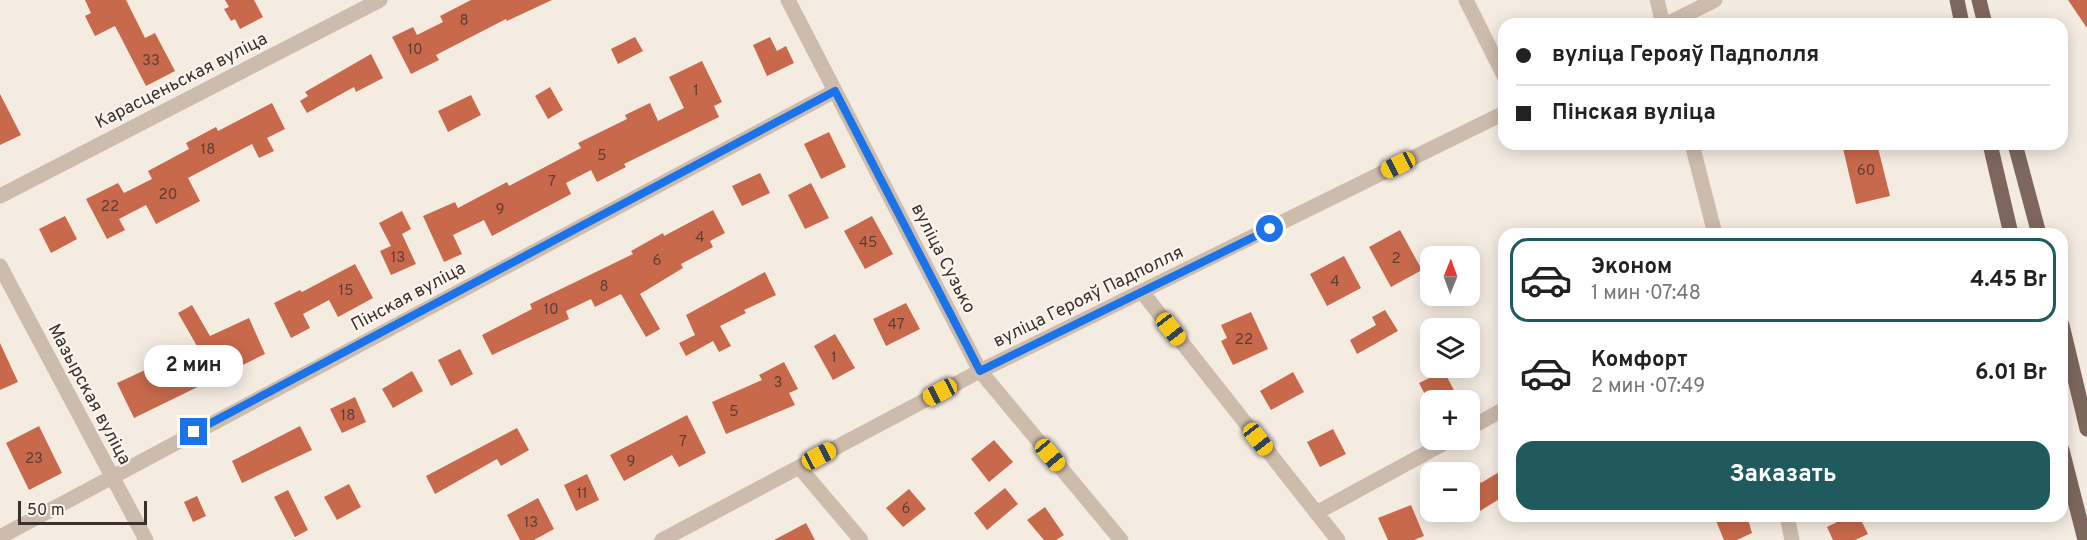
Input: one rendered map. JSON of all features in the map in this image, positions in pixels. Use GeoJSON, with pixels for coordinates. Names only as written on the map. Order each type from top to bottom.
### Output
{"type":"FeatureCollection","features":[{"type":"Feature","properties":{"kind":"main road"},"geometry":{"type":"LineString","coordinates":[[1957,0],[1961,18]]}},
{"type":"Feature","properties":{"kind":"main road"},"geometry":{"type":"LineString","coordinates":[[1979,0],[1984,18]]}},
{"type":"Feature","properties":{"kind":"main road"},"geometry":{"type":"LineString","coordinates":[[1991,150],[2010,228]]}},
{"type":"Feature","properties":{"kind":"main road"},"geometry":{"type":"LineString","coordinates":[[2017,150],[2037,228]]}},
{"type":"Feature","properties":{"kind":"main road"},"geometry":{"type":"LineString","coordinates":[[2068,350],[2087,429]]}},
{"type":"Feature","properties":{"kind":"main road"},"geometry":{"type":"LineString","coordinates":[[2068,473],[2085,540]]}},
{"type":"Feature","properties":{"kind":"street","name":"Карасценьская вуліца"},"geometry":{"type":"LineString","coordinates":[[0,196],[380,0]]}},
{"type":"Feature","properties":{"kind":"street","name":"вуліца Сузько"},"geometry":{"type":"LineString","coordinates":[[788,0],[980,371],[1121,540]]}},
{"type":"Feature","properties":{"kind":"street"},"geometry":{"type":"LineString","coordinates":[[1466,0],[1498,64]]}},
{"type":"Feature","properties":{"kind":"street"},"geometry":{"type":"LineString","coordinates":[[1657,0],[1663,18]]}},
{"type":"Feature","properties":{"kind":"street"},"geometry":{"type":"LineString","coordinates":[[1677,18],[1714,0]]}},
{"type":"Feature","properties":{"kind":"street","name":"Пінская вуліца"},"geometry":{"type":"LineString","coordinates":[[0,537],[835,91]]}},
{"type":"Feature","properties":{"kind":"street","name":"вуліца Герояў Падполля"},"geometry":{"type":"LineString","coordinates":[[662,540],[980,371],[1498,116]]}},
{"type":"Feature","properties":{"kind":"street"},"geometry":{"type":"LineString","coordinates":[[1694,150],[1713,228]]}},
{"type":"Feature","properties":{"kind":"street","name":"Мазырская вуліца"},"geometry":{"type":"LineString","coordinates":[[0,266],[146,540]]}},
{"type":"Feature","properties":{"kind":"street"},"geometry":{"type":"LineString","coordinates":[[1142,292],[1338,540]]}},
{"type":"Feature","properties":{"kind":"street"},"geometry":{"type":"LineString","coordinates":[[1480,423],[1498,413]]}},
{"type":"Feature","properties":{"kind":"street"},"geometry":{"type":"LineString","coordinates":[[1316,513],[1432,450]]}},
{"type":"Feature","properties":{"kind":"street"},"geometry":{"type":"LineString","coordinates":[[799,467],[861,540]]}},
{"type":"Feature","properties":{"kind":"street"},"geometry":{"type":"LineString","coordinates":[[1788,522],[1792,540]]}},
{"type":"Feature","properties":{"kind":"building"},"geometry":{"type":"Polygon","coordinates":[[[85,0],[126,0],[145,38],[155,33],[175,71],[146,86],[115,26],[95,36],[85,16],[91,13],[85,0]]]}},
{"type":"Feature","properties":{"kind":"building"},"geometry":{"type":"Polygon","coordinates":[[[225,0],[254,0],[263,17],[240,29],[235,19],[231,21],[224,9],[229,7],[225,0]]]}},
{"type":"Feature","properties":{"kind":"building"},"geometry":{"type":"Polygon","coordinates":[[[471,0],[552,0],[507,21],[506,19],[436,55],[439,60],[411,74],[392,37],[413,27],[417,35],[443,22],[440,16],[471,0]]]}},
{"type":"Feature","properties":{"kind":"building"},"geometry":{"type":"Polygon","coordinates":[[[2068,0],[2087,0],[2087,28],[2068,0]]]}},
{"type":"Feature","properties":{"kind":"building"},"geometry":{"type":"Polygon","coordinates":[[[635,37],[643,51],[618,64],[611,49],[635,37]]]}},
{"type":"Feature","properties":{"kind":"building"},"geometry":{"type":"Polygon","coordinates":[[[770,37],[777,51],[786,46],[794,63],[767,76],[753,45],[770,37]]]}},
{"type":"Feature","properties":{"kind":"building"},"geometry":{"type":"Polygon","coordinates":[[[371,54],[383,78],[356,92],[354,87],[307,113],[300,101],[308,96],[305,92],[371,54]]]}},
{"type":"Feature","properties":{"kind":"building"},"geometry":{"type":"Polygon","coordinates":[[[702,61],[722,102],[714,106],[719,117],[624,164],[626,167],[597,182],[591,170],[566,183],[571,194],[492,236],[484,220],[453,235],[462,254],[444,262],[423,216],[455,202],[458,208],[507,182],[509,186],[581,148],[578,143],[627,119],[625,115],[650,103],[658,121],[684,108],[669,77],[702,61]]]}},
{"type":"Feature","properties":{"kind":"building"},"geometry":{"type":"Polygon","coordinates":[[[550,87],[563,110],[548,119],[535,96],[550,87]]]}},
{"type":"Feature","properties":{"kind":"building"},"geometry":{"type":"Polygon","coordinates":[[[0,94],[21,135],[0,145],[0,94]]]}},
{"type":"Feature","properties":{"kind":"building"},"geometry":{"type":"Polygon","coordinates":[[[471,95],[481,115],[448,132],[438,111],[471,95]]]}},
{"type":"Feature","properties":{"kind":"building"},"geometry":{"type":"Polygon","coordinates":[[[272,103],[285,129],[267,138],[274,151],[259,158],[252,144],[188,178],[200,201],[156,224],[146,205],[119,219],[125,230],[107,239],[86,199],[118,183],[124,193],[152,179],[148,171],[189,149],[186,143],[216,127],[218,131],[272,103]]]}},
{"type":"Feature","properties":{"kind":"building"},"geometry":{"type":"Polygon","coordinates":[[[829,132],[846,167],[821,179],[804,144],[829,132]]]}},
{"type":"Feature","properties":{"kind":"building"},"geometry":{"type":"Polygon","coordinates":[[[1843,150],[1878,150],[1890,196],[1856,204],[1843,150]]]}},
{"type":"Feature","properties":{"kind":"building"},"geometry":{"type":"Polygon","coordinates":[[[760,173],[770,193],[742,206],[732,186],[760,173]]]}},
{"type":"Feature","properties":{"kind":"building"},"geometry":{"type":"Polygon","coordinates":[[[811,183],[829,218],[805,229],[788,195],[811,183]]]}},
{"type":"Feature","properties":{"kind":"building"},"geometry":{"type":"Polygon","coordinates":[[[713,210],[725,233],[710,241],[713,247],[681,264],[683,268],[640,294],[660,329],[646,337],[621,294],[595,307],[591,299],[566,311],[569,319],[492,355],[482,335],[532,309],[530,304],[633,254],[631,251],[663,233],[664,236],[713,210]]]}},
{"type":"Feature","properties":{"kind":"building"},"geometry":{"type":"Polygon","coordinates":[[[402,211],[411,229],[402,234],[416,264],[391,275],[380,251],[391,246],[379,223],[402,211]]]}},
{"type":"Feature","properties":{"kind":"building"},"geometry":{"type":"Polygon","coordinates":[[[65,216],[77,239],[51,253],[39,229],[65,216]]]}},
{"type":"Feature","properties":{"kind":"building"},"geometry":{"type":"Polygon","coordinates":[[[872,216],[893,254],[865,269],[844,231],[872,216]]]}},
{"type":"Feature","properties":{"kind":"building"},"geometry":{"type":"Polygon","coordinates":[[[1400,230],[1420,266],[1420,271],[1391,287],[1369,247],[1400,230]]]}},
{"type":"Feature","properties":{"kind":"building"},"geometry":{"type":"Polygon","coordinates":[[[1344,256],[1361,288],[1327,306],[1310,274],[1344,256]]]}},
{"type":"Feature","properties":{"kind":"building"},"geometry":{"type":"Polygon","coordinates":[[[355,264],[373,298],[338,317],[329,300],[303,314],[310,328],[291,338],[274,303],[300,290],[302,292],[355,264]]]}},
{"type":"Feature","properties":{"kind":"building"},"geometry":{"type":"Polygon","coordinates":[[[765,272],[776,295],[744,310],[746,313],[720,326],[731,346],[719,352],[713,341],[686,356],[679,343],[695,335],[686,315],[765,272]]]}},
{"type":"Feature","properties":{"kind":"building"},"geometry":{"type":"Polygon","coordinates":[[[906,303],[920,329],[886,346],[873,319],[906,303]]]}},
{"type":"Feature","properties":{"kind":"building"},"geometry":{"type":"Polygon","coordinates":[[[192,305],[210,336],[249,318],[265,354],[134,418],[117,383],[197,346],[178,313],[192,305]]]}},
{"type":"Feature","properties":{"kind":"building"},"geometry":{"type":"Polygon","coordinates":[[[1385,310],[1398,331],[1357,354],[1350,340],[1376,325],[1372,317],[1385,310]]]}},
{"type":"Feature","properties":{"kind":"building"},"geometry":{"type":"Polygon","coordinates":[[[1251,312],[1268,349],[1233,365],[1221,341],[1227,338],[1221,325],[1251,312]]]}},
{"type":"Feature","properties":{"kind":"building"},"geometry":{"type":"Polygon","coordinates":[[[835,334],[855,368],[833,380],[814,346],[835,334]]]}},
{"type":"Feature","properties":{"kind":"building"},"geometry":{"type":"Polygon","coordinates":[[[0,343],[18,382],[0,390],[0,343]]]}},
{"type":"Feature","properties":{"kind":"building"},"geometry":{"type":"Polygon","coordinates":[[[460,349],[473,374],[451,386],[438,360],[460,349]]]}},
{"type":"Feature","properties":{"kind":"building"},"geometry":{"type":"Polygon","coordinates":[[[784,362],[798,389],[789,393],[795,405],[726,434],[712,402],[762,380],[759,375],[784,362]]]}},
{"type":"Feature","properties":{"kind":"building"},"geometry":{"type":"Polygon","coordinates":[[[412,371],[423,391],[393,408],[382,389],[412,371]]]}},
{"type":"Feature","properties":{"kind":"building"},"geometry":{"type":"Polygon","coordinates":[[[1293,372],[1304,392],[1271,410],[1260,391],[1293,372]]]}},
{"type":"Feature","properties":{"kind":"building"},"geometry":{"type":"Polygon","coordinates":[[[1429,378],[1448,378],[1454,390],[1423,390],[1419,383],[1429,378]]]}},
{"type":"Feature","properties":{"kind":"building"},"geometry":{"type":"Polygon","coordinates":[[[355,397],[366,422],[342,433],[330,409],[355,397]]]}},
{"type":"Feature","properties":{"kind":"building"},"geometry":{"type":"Polygon","coordinates":[[[687,415],[706,453],[679,467],[672,455],[624,481],[610,455],[687,415]]]}},
{"type":"Feature","properties":{"kind":"building"},"geometry":{"type":"Polygon","coordinates":[[[39,426],[62,473],[29,490],[6,443],[39,426]]]}},
{"type":"Feature","properties":{"kind":"building"},"geometry":{"type":"Polygon","coordinates":[[[300,426],[312,450],[242,483],[232,461],[300,426]]]}},
{"type":"Feature","properties":{"kind":"building"},"geometry":{"type":"Polygon","coordinates":[[[517,428],[529,450],[501,466],[497,459],[435,494],[426,476],[517,428]]]}},
{"type":"Feature","properties":{"kind":"building"},"geometry":{"type":"Polygon","coordinates":[[[1333,429],[1346,454],[1320,467],[1307,442],[1333,429]]]}},
{"type":"Feature","properties":{"kind":"building"},"geometry":{"type":"Polygon","coordinates":[[[994,440],[1013,462],[989,482],[971,459],[994,440]]]}},
{"type":"Feature","properties":{"kind":"building"},"geometry":{"type":"Polygon","coordinates":[[[1498,473],[1498,500],[1480,511],[1480,481],[1481,483],[1498,473]]]}},
{"type":"Feature","properties":{"kind":"building"},"geometry":{"type":"Polygon","coordinates":[[[587,474],[599,500],[576,511],[564,485],[587,474]]]}},
{"type":"Feature","properties":{"kind":"building"},"geometry":{"type":"Polygon","coordinates":[[[349,484],[361,507],[337,520],[324,497],[349,484]]]}},
{"type":"Feature","properties":{"kind":"building"},"geometry":{"type":"Polygon","coordinates":[[[1005,488],[1018,504],[987,530],[974,513],[1005,488]]]}},
{"type":"Feature","properties":{"kind":"building"},"geometry":{"type":"Polygon","coordinates":[[[909,489],[926,509],[903,527],[886,508],[909,489]]]}},
{"type":"Feature","properties":{"kind":"building"},"geometry":{"type":"Polygon","coordinates":[[[288,490],[308,530],[295,537],[274,497],[288,490]]]}},
{"type":"Feature","properties":{"kind":"building"},"geometry":{"type":"Polygon","coordinates":[[[197,496],[206,516],[193,522],[184,502],[197,496]]]}},
{"type":"Feature","properties":{"kind":"building"},"geometry":{"type":"Polygon","coordinates":[[[538,498],[554,529],[534,540],[520,540],[507,515],[538,498]]]}},
{"type":"Feature","properties":{"kind":"building"},"geometry":{"type":"Polygon","coordinates":[[[1411,505],[1424,536],[1414,540],[1388,540],[1378,518],[1411,505]]]}},
{"type":"Feature","properties":{"kind":"building"},"geometry":{"type":"Polygon","coordinates":[[[1045,507],[1064,535],[1056,540],[1044,540],[1027,520],[1045,507]]]}},
{"type":"Feature","properties":{"kind":"building"},"geometry":{"type":"Polygon","coordinates":[[[1716,522],[1749,522],[1752,533],[1737,540],[1724,540],[1716,522]]]}},
{"type":"Feature","properties":{"kind":"building"},"geometry":{"type":"Polygon","coordinates":[[[1837,522],[1862,522],[1868,534],[1855,540],[1833,540],[1827,527],[1837,522]]]}},
{"type":"Feature","properties":{"kind":"building"},"geometry":{"type":"Polygon","coordinates":[[[806,523],[815,540],[774,540],[806,523]]]}},
{"type":"Feature","properties":{"kind":"route"},"geometry":{"type":"LineString","coordinates":[[194,432],[835,91],[980,371],[1270,229]]}}]}
